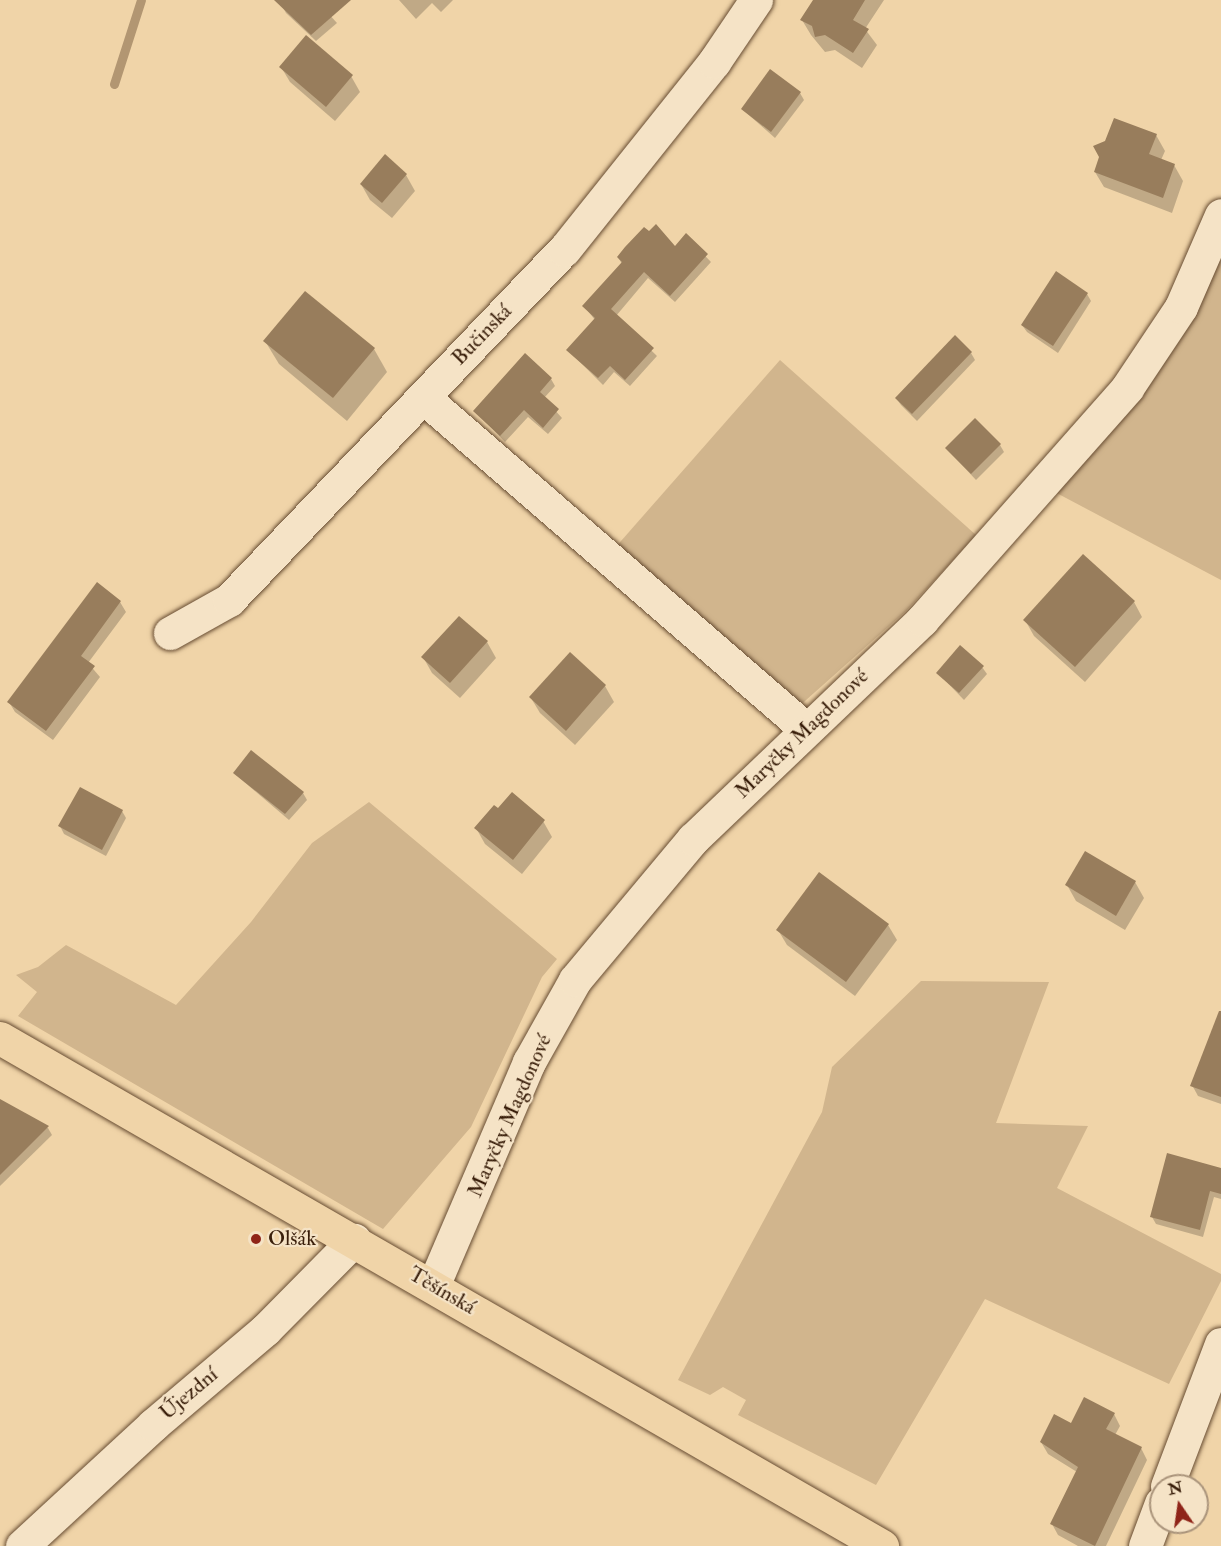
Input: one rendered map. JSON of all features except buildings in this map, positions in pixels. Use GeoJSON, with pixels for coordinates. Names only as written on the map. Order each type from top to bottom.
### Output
{"type":"FeatureCollection","features":[{"type":"Feature","properties":{"kind":"main road","name":"Těšínská"},"geometry":{"type":"LineString","coordinates":[[0,1038],[882,1546]]}},
{"type":"Feature","properties":{"kind":"street","name":"Bučinská"},"geometry":{"type":"LineString","coordinates":[[170,633],[229,600],[564,250],[714,62],[756,0]]}},
{"type":"Feature","properties":{"kind":"street","name":"Maryčky Magdonové"},"geometry":{"type":"LineString","coordinates":[[433,1286],[529,1062],[575,980],[693,839],[922,620],[1127,388],[1181,307],[1215,250],[1221,215]]}},
{"type":"Feature","properties":{"kind":"street"},"geometry":{"type":"LineString","coordinates":[[423,397],[806,729]]}},
{"type":"Feature","properties":{"kind":"street","name":"Újezdní"},"geometry":{"type":"LineString","coordinates":[[21,1546],[153,1425],[266,1330],[354,1240]]}},
{"type":"Feature","properties":{"kind":"street"},"geometry":{"type":"LineString","coordinates":[[1172,1474],[1221,1344]]}},
{"type":"Feature","properties":{"kind":"shaded area"},"geometry":{"type":"Polygon","coordinates":[[[1215,258],[1221,261],[1221,580],[1049,489],[1215,258]]]}},
{"type":"Feature","properties":{"kind":"shaded area"},"geometry":{"type":"Polygon","coordinates":[[[780,360],[976,535],[906,611],[796,709],[614,549],[780,360]]]}},
{"type":"Feature","properties":{"kind":"shaded area"},"geometry":{"type":"Polygon","coordinates":[[[369,802],[557,959],[542,977],[471,1127],[383,1229],[18,1016],[37,992],[16,975],[38,967],[66,945],[176,1005],[251,922],[312,843],[369,802]]]}},
{"type":"Feature","properties":{"kind":"shaded area"},"geometry":{"type":"Polygon","coordinates":[[[921,981],[1049,982],[996,1123],[1088,1126],[1057,1188],[1221,1274],[1221,1281],[1169,1384],[985,1299],[876,1485],[738,1415],[746,1400],[723,1387],[710,1395],[678,1380],[822,1112],[832,1067],[921,981]]]}},
{"type":"Feature","properties":{"kind":"waterway"},"geometry":{"type":"LineString","coordinates":[[114,84],[141,0]]}},
{"type":"Feature","properties":{"kind":"place","name":"Olšák"},"geometry":{"type":"Point","coordinates":[256,1239]}}]}
